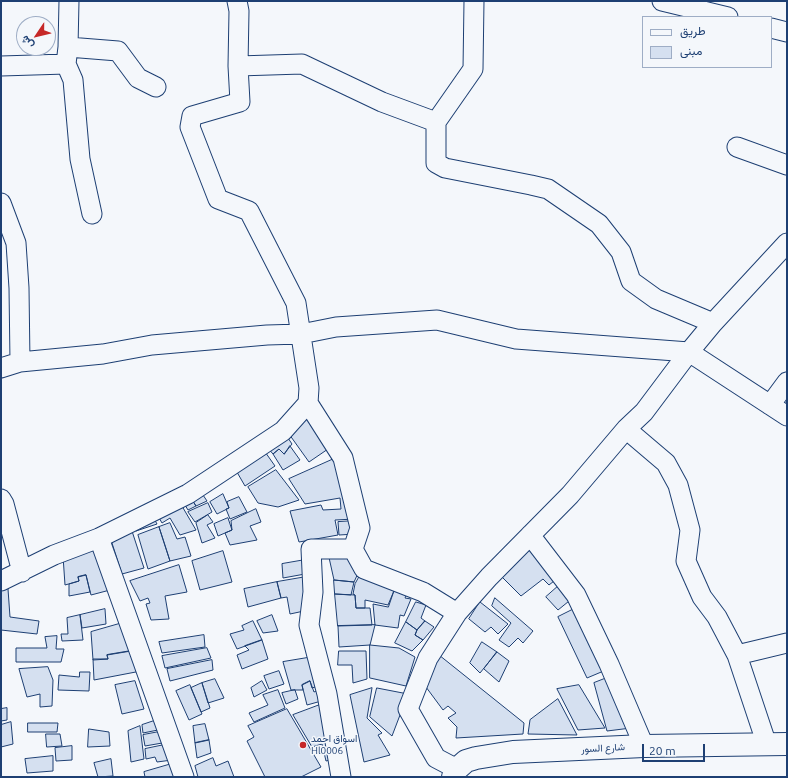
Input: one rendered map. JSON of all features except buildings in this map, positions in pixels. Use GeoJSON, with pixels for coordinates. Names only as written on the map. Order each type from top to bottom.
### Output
{"type":"FeatureCollection","features":[{"type":"Feature","properties":{"kind":"street"},"geometry":{"type":"LineString","coordinates":[[70,1],[67,56],[73,80],[80,159],[92,214]]}},
{"type":"Feature","properties":{"kind":"street"},"geometry":{"type":"LineString","coordinates":[[237,1],[239,11],[238,66],[240,102],[192,116],[190,127],[218,199],[249,211],[296,303],[309,388],[308,404],[343,458],[360,528],[353,549],[364,569],[423,592],[457,613]]}},
{"type":"Feature","properties":{"kind":"street"},"geometry":{"type":"LineString","coordinates":[[474,1],[473,69],[436,122],[436,163],[445,168],[548,189],[599,224],[621,252],[631,281],[656,299],[713,323]]}},
{"type":"Feature","properties":{"kind":"street"},"geometry":{"type":"LineString","coordinates":[[662,1],[724,16]]}},
{"type":"Feature","properties":{"kind":"street"},"geometry":{"type":"LineString","coordinates":[[772,28],[787,32]]}},
{"type":"Feature","properties":{"kind":"street"},"geometry":{"type":"LineString","coordinates":[[1,66],[67,56],[118,51],[138,78],[156,87]]}},
{"type":"Feature","properties":{"kind":"street"},"geometry":{"type":"LineString","coordinates":[[238,66],[302,64],[382,102],[436,122]]}},
{"type":"Feature","properties":{"kind":"street"},"geometry":{"type":"LineString","coordinates":[[737,147],[787,165]]}},
{"type":"Feature","properties":{"kind":"street"},"geometry":{"type":"LineString","coordinates":[[1,203],[16,243],[20,288],[20,362]]}},
{"type":"Feature","properties":{"kind":"street"},"geometry":{"type":"LineString","coordinates":[[455,773],[436,758],[408,709],[428,658],[457,613],[530,535],[570,495],[626,429],[644,412],[713,323],[787,243]]}},
{"type":"Feature","properties":{"kind":"street"},"geometry":{"type":"LineString","coordinates":[[1,368],[20,362],[103,354],[152,345],[301,334],[336,327],[437,320],[516,339],[689,352],[787,416]]}},
{"type":"Feature","properties":{"kind":"street"},"geometry":{"type":"LineString","coordinates":[[770,405],[787,382]]}},
{"type":"Feature","properties":{"kind":"street"},"geometry":{"type":"LineString","coordinates":[[1,581],[54,555],[99,538],[188,494],[283,431],[308,404]]}},
{"type":"Feature","properties":{"kind":"street"},"geometry":{"type":"LineString","coordinates":[[626,429],[666,463],[678,485],[690,530],[686,561],[702,597],[717,617],[737,655],[777,745]]}},
{"type":"Feature","properties":{"kind":"street"},"geometry":{"type":"LineString","coordinates":[[1,499],[4,504],[22,572]]}},
{"type":"Feature","properties":{"kind":"street"},"geometry":{"type":"LineString","coordinates":[[530,535],[576,595],[609,664],[644,746]]}},
{"type":"Feature","properties":{"kind":"street"},"geometry":{"type":"LineString","coordinates":[[99,538],[184,777]]}},
{"type":"Feature","properties":{"kind":"street"},"geometry":{"type":"LineString","coordinates":[[341,777],[327,694],[310,625],[313,592],[310,549],[353,549]]}},
{"type":"Feature","properties":{"kind":"street"},"geometry":{"type":"LineString","coordinates":[[737,655],[787,643]]}},
{"type":"Feature","properties":{"kind":"street","name":"شارع السور"},"geometry":{"type":"LineString","coordinates":[[455,773],[466,761],[513,752],[644,746],[777,745]]}},
{"type":"Feature","properties":{"kind":"place","name":"اسواق احمد Hl0006"},"geometry":{"type":"Point","coordinates":[303,745]}}]}
